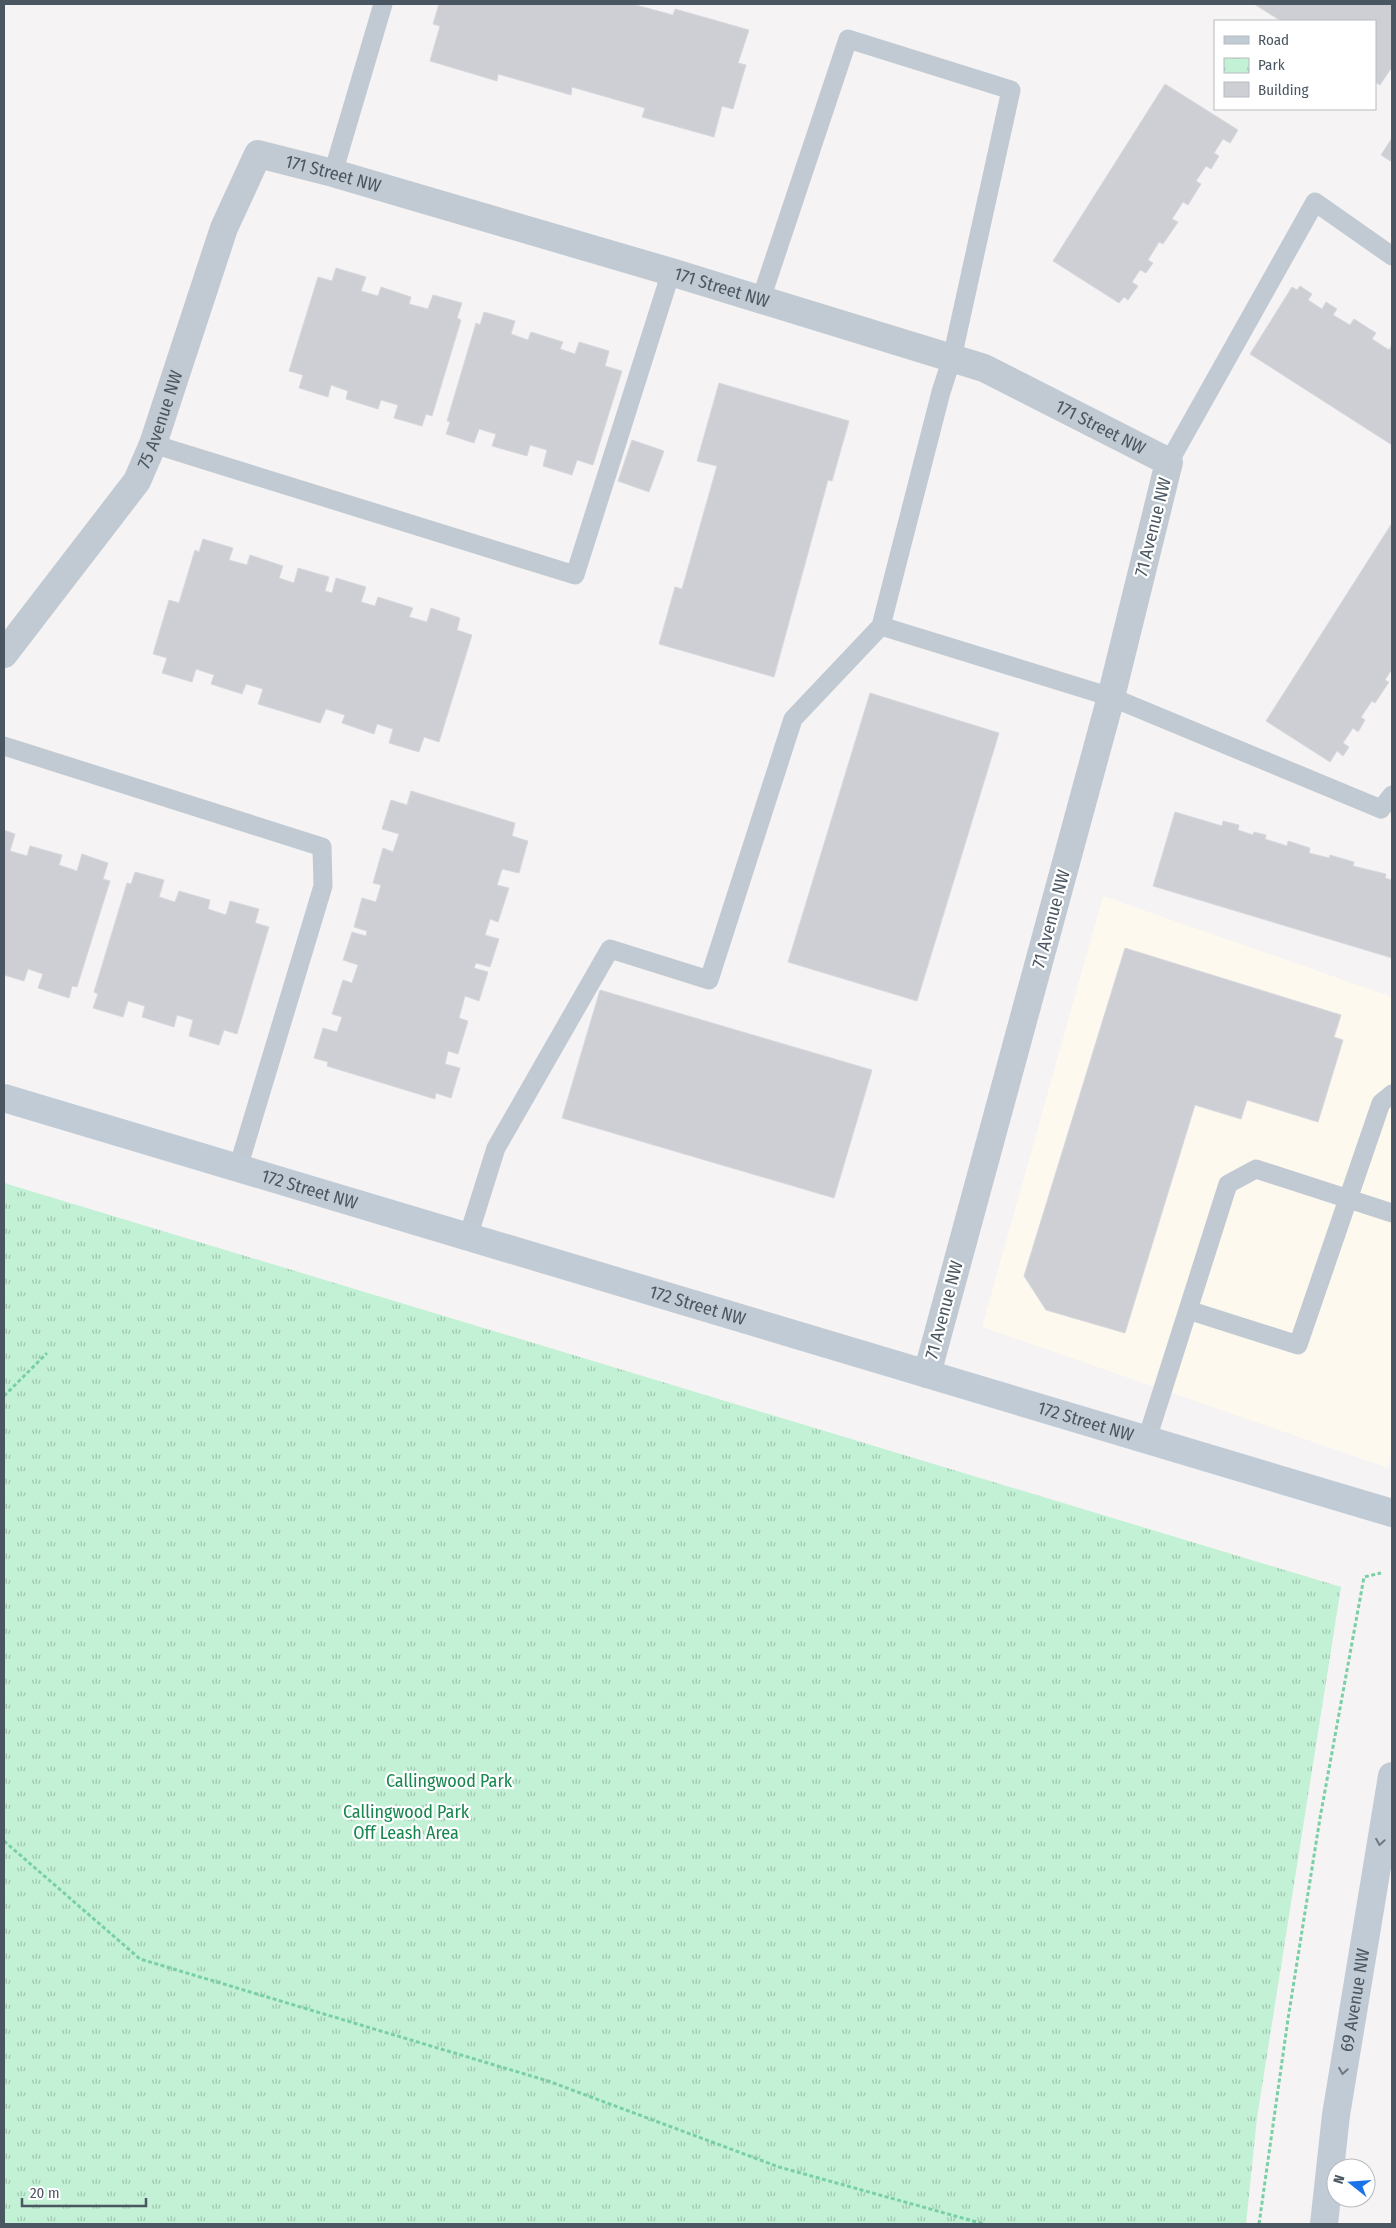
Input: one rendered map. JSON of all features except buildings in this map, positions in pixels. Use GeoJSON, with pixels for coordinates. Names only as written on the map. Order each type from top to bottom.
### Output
{"type":"FeatureCollection","features":[{"type":"Feature","properties":{"kind":"street","name":"171 Street NW"},"geometry":{"type":"LineString","coordinates":[[258,154],[333,173],[671,272],[984,368],[1169,462]]}},
{"type":"Feature","properties":{"kind":"street","name":"75 Avenue NW"},"geometry":{"type":"LineString","coordinates":[[4,654],[137,481],[152,444],[224,228],[258,154]]}},
{"type":"Feature","properties":{"kind":"street","name":"71 Avenue NW"},"geometry":{"type":"LineString","coordinates":[[927,1374],[1111,697],[1169,462]]}},
{"type":"Feature","properties":{"kind":"street","name":"172 Street NW"},"geometry":{"type":"LineString","coordinates":[[4,1098],[1392,1513]]}},
{"type":"Feature","properties":{"kind":"street","name":"69 Avenue NW"},"geometry":{"type":"LineString","coordinates":[[1324,2224],[1336,2115],[1392,1776]]}},
{"type":"Feature","properties":{"kind":"lane"},"geometry":{"type":"LineString","coordinates":[[333,173],[382,4]]}},
{"type":"Feature","properties":{"kind":"lane"},"geometry":{"type":"LineString","coordinates":[[468,1237],[496,1148],[610,949],[709,980],[793,719],[881,626],[952,358],[1012,90],[848,40],[761,300]]}},
{"type":"Feature","properties":{"kind":"lane"},"geometry":{"type":"LineString","coordinates":[[1169,462],[1315,202],[1392,256]]}},
{"type":"Feature","properties":{"kind":"lane"},"geometry":{"type":"LineString","coordinates":[[152,444],[575,575],[671,272]]}},
{"type":"Feature","properties":{"kind":"lane"},"geometry":{"type":"LineString","coordinates":[[881,626],[1111,697],[1381,809],[1392,795]]}},
{"type":"Feature","properties":{"kind":"lane"},"geometry":{"type":"LineString","coordinates":[[4,746],[322,847],[323,886],[238,1168]]}},
{"type":"Feature","properties":{"kind":"lane"},"geometry":{"type":"LineString","coordinates":[[1188,1310],[1298,1345],[1381,1103],[1392,1094]]}},
{"type":"Feature","properties":{"kind":"lane"},"geometry":{"type":"LineString","coordinates":[[1147,1439],[1228,1184],[1256,1169],[1392,1213]]}},
{"type":"Feature","properties":{"kind":"path"},"geometry":{"type":"LineString","coordinates":[[4,1396],[47,1353]]}},
{"type":"Feature","properties":{"kind":"path"},"geometry":{"type":"LineString","coordinates":[[1260,2224],[1288,2019],[1320,1818],[1364,1578],[1381,1574]]}},
{"type":"Feature","properties":{"kind":"path"},"geometry":{"type":"LineString","coordinates":[[4,1841],[140,1959],[548,2081],[779,2167],[984,2224]]}},
{"type":"Feature","properties":{"kind":"shaded area"},"geometry":{"type":"Polygon","coordinates":[[[1103,896],[1392,997],[1392,1449],[1388,1468],[982,1327],[1103,896]]]}},
{"type":"Feature","properties":{"kind":"green space","name":"Callingwood Park"},"geometry":{"type":"Polygon","coordinates":[[[4,1183],[1341,1587],[1257,2118],[1246,2224],[4,2224],[4,1183]]]}},
{"type":"Feature","properties":{"kind":"park label","name":"Callingwood Park Off Leash Area"},"geometry":{"type":"Point","coordinates":[406,1822]}}]}
